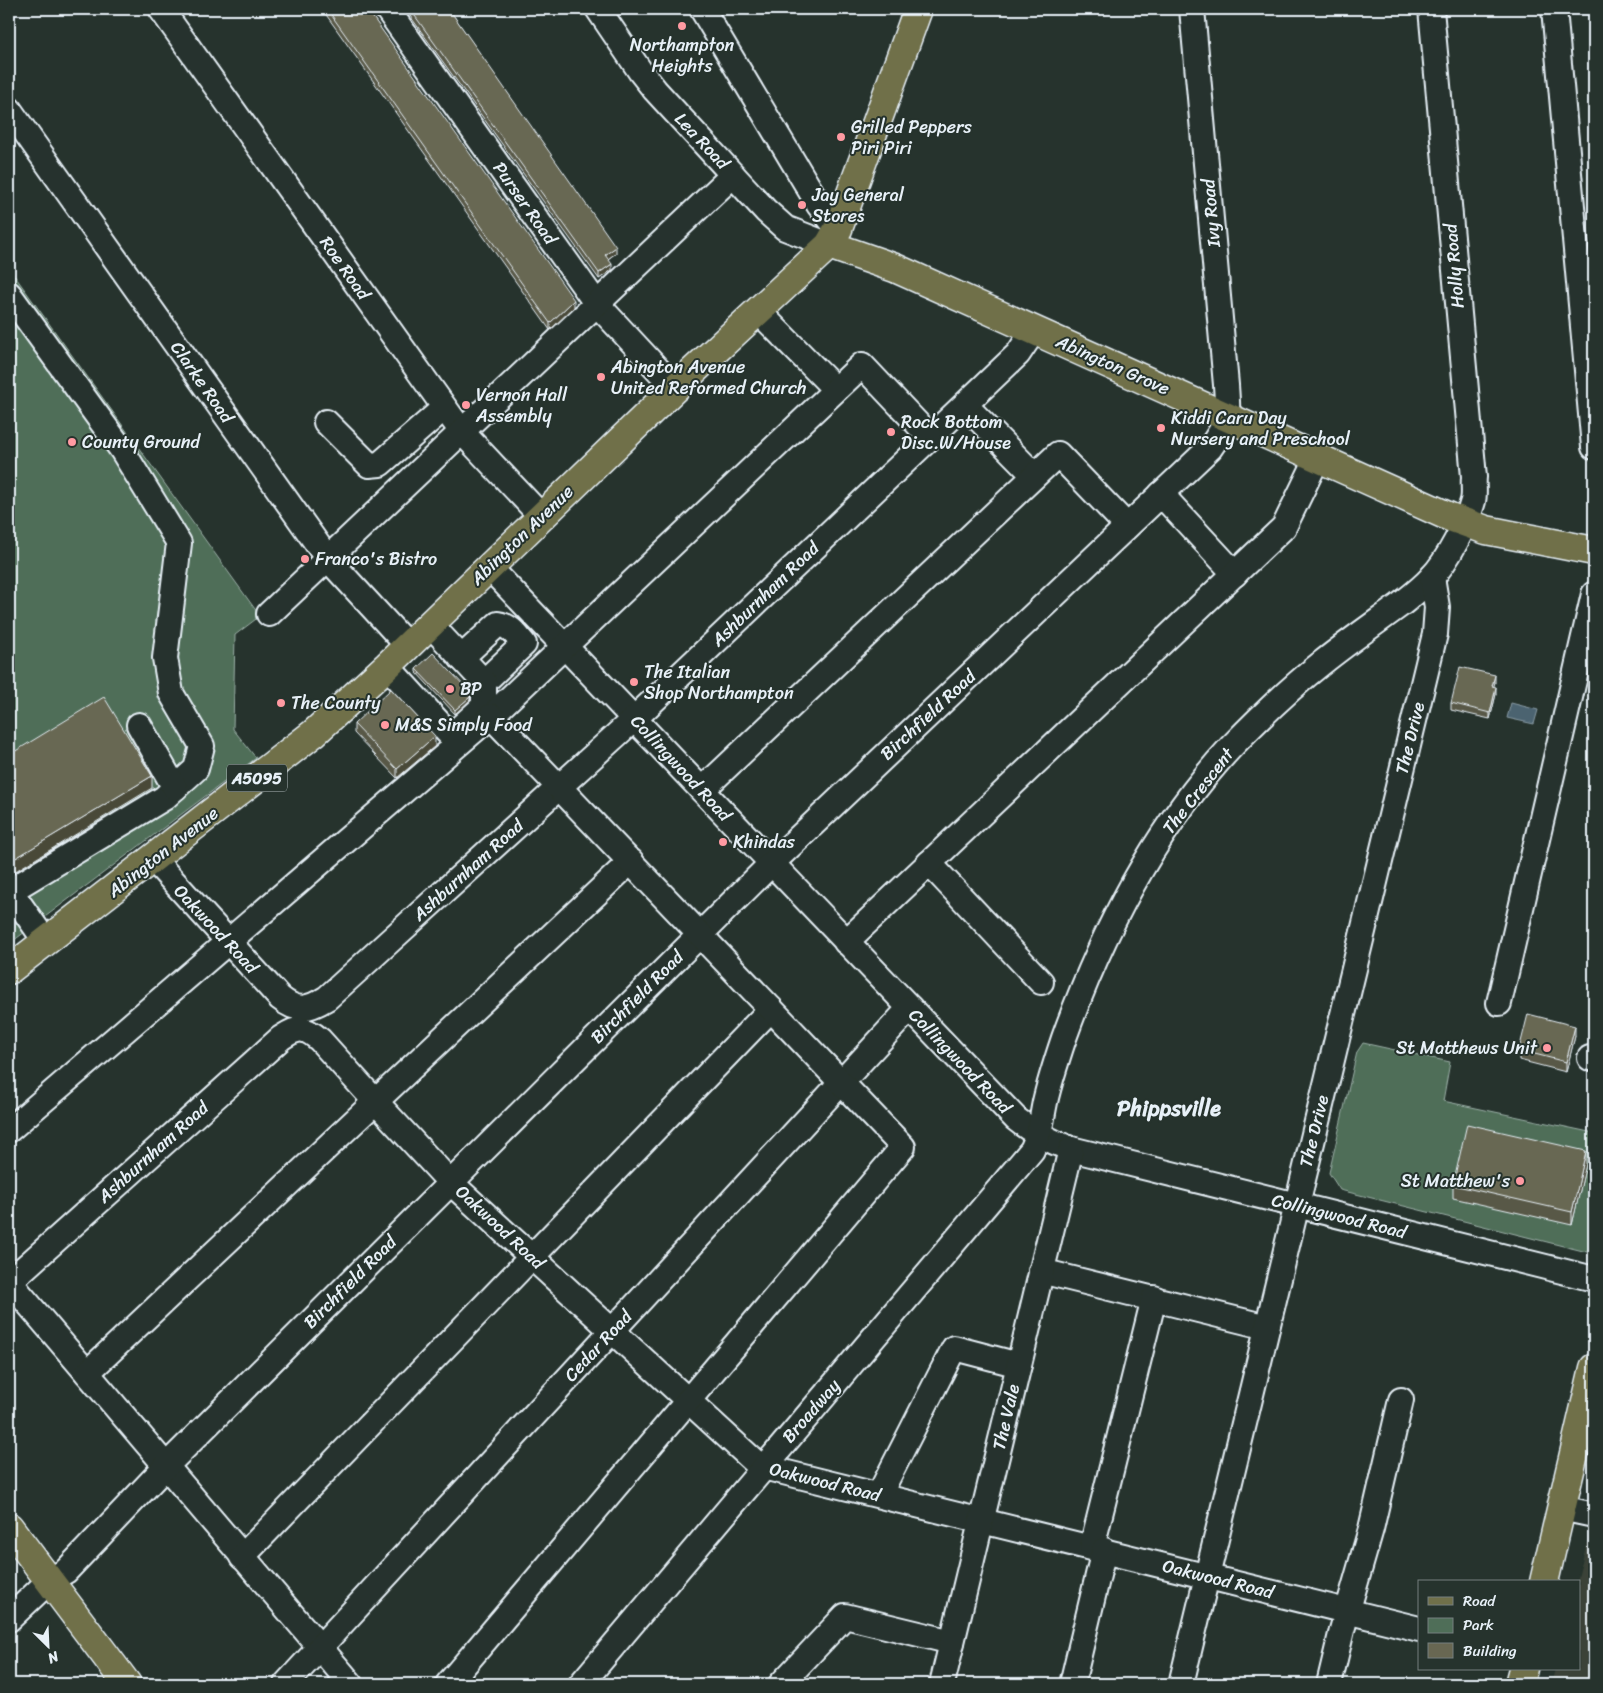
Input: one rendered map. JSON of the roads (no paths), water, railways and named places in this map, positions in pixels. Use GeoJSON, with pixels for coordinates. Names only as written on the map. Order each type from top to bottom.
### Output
{"type":"FeatureCollection","features":[{"type":"Feature","properties":{"kind":"main road","name":"Abington Avenue"},"geometry":{"type":"LineString","coordinates":[[9,970],[314,733],[408,646],[541,516],[834,237],[918,9]]}},
{"type":"Feature","properties":{"kind":"main road","name":"Abington Grove"},"geometry":{"type":"LineString","coordinates":[[834,237],[896,268],[1466,523],[1495,532],[1594,551]]}},
{"type":"Feature","properties":{"kind":"main road"},"geometry":{"type":"LineString","coordinates":[[1544,1580],[1594,1368]]}},
{"type":"Feature","properties":{"kind":"main road"},"geometry":{"type":"LineString","coordinates":[[9,1527],[127,1684]]}},
{"type":"Feature","properties":{"kind":"main road"},"geometry":{"type":"LineString","coordinates":[[1519,1684],[1523,1670]]}},
{"type":"Feature","properties":{"kind":"street","name":"Roe Road"},"geometry":{"type":"LineString","coordinates":[[161,9],[444,408],[462,432],[541,516]]}},
{"type":"Feature","properties":{"kind":"street","name":"Purser Road"},"geometry":{"type":"LineString","coordinates":[[387,9],[596,303],[676,388]]}},
{"type":"Feature","properties":{"kind":"street","name":"Lea Road"},"geometry":{"type":"LineString","coordinates":[[598,9],[655,90],[766,211],[785,228],[834,237]]}},
{"type":"Feature","properties":{"kind":"street"},"geometry":{"type":"LineString","coordinates":[[702,9],[820,205],[834,237]]}},
{"type":"Feature","properties":{"kind":"street","name":"Ivy Road"},"geometry":{"type":"LineString","coordinates":[[1192,9],[1228,417]]}},
{"type":"Feature","properties":{"kind":"street","name":"Holly Road"},"geometry":{"type":"LineString","coordinates":[[1431,9],[1474,477],[1473,499],[1466,523]]}},
{"type":"Feature","properties":{"kind":"street"},"geometry":{"type":"LineString","coordinates":[[1554,9],[1594,447]]}},
{"type":"Feature","properties":{"kind":"street","name":"Clarke Road"},"geometry":{"type":"LineString","coordinates":[[9,109],[328,559],[408,646]]}},
{"type":"Feature","properties":{"kind":"street"},"geometry":{"type":"LineString","coordinates":[[270,614],[732,174]]}},
{"type":"Feature","properties":{"kind":"street"},"geometry":{"type":"LineString","coordinates":[[9,294],[122,450],[179,542],[166,658],[171,692],[202,746],[196,769],[164,798],[9,890],[46,942]]}},
{"type":"Feature","properties":{"kind":"street"},"geometry":{"type":"LineString","coordinates":[[758,311],[836,389]]}},
{"type":"Feature","properties":{"kind":"street","name":"Ashburnham Road"},"geometry":{"type":"LineString","coordinates":[[9,1281],[281,1038],[292,1031],[304,1018],[634,719],[1018,354],[1034,330]]}},
{"type":"Feature","properties":{"kind":"street"},"geometry":{"type":"LineString","coordinates":[[9,1130],[491,716],[862,365],[930,437]]}},
{"type":"Feature","properties":{"kind":"street"},"geometry":{"type":"LineString","coordinates":[[964,405],[1034,476]]}},
{"type":"Feature","properties":{"kind":"street"},"geometry":{"type":"LineString","coordinates":[[326,422],[368,465],[374,465],[380,464],[444,408]]}},
{"type":"Feature","properties":{"kind":"street","name":"Birchfield Road"},"geometry":{"type":"LineString","coordinates":[[9,1619],[50,1580],[66,1571],[166,1466],[771,864],[1210,448],[1223,431],[1228,417]]}},
{"type":"Feature","properties":{"kind":"street"},"geometry":{"type":"LineString","coordinates":[[702,790],[1058,454],[1127,526]]}},
{"type":"Feature","properties":{"kind":"street"},"geometry":{"type":"LineString","coordinates":[[846,942],[1284,526],[1318,458]]}},
{"type":"Feature","properties":{"kind":"street"},"geometry":{"type":"LineString","coordinates":[[1161,494],[1235,574]]}},
{"type":"Feature","properties":{"kind":"street","name":"The Crescent"},"geometry":{"type":"LineString","coordinates":[[1039,1136],[1045,1103],[1056,1063],[1078,998],[1136,876],[1159,840],[1192,795],[1230,749],[1273,706],[1323,662],[1389,613],[1432,577],[1466,523]]}},
{"type":"Feature","properties":{"kind":"street","name":"Collingwood Road"},"geometry":{"type":"LineString","coordinates":[[489,566],[1016,1119],[1039,1136],[1071,1149],[1594,1279]]}},
{"type":"Feature","properties":{"kind":"street","name":"The Drive"},"geometry":{"type":"LineString","coordinates":[[1181,1684],[1435,634],[1437,607],[1432,577]]}},
{"type":"Feature","properties":{"kind":"street"},"geometry":{"type":"LineString","coordinates":[[1500,1003],[1594,594]]}},
{"type":"Feature","properties":{"kind":"street"},"geometry":{"type":"LineString","coordinates":[[387,666],[451,736],[484,706],[484,682],[430,624]]}},
{"type":"Feature","properties":{"kind":"street"},"geometry":{"type":"LineString","coordinates":[[461,658],[498,624],[505,625],[511,629],[524,644],[484,682]]}},
{"type":"Feature","properties":{"kind":"street"},"geometry":{"type":"LineString","coordinates":[[448,1684],[903,1146],[491,716]]}},
{"type":"Feature","properties":{"kind":"street"},"geometry":{"type":"LineString","coordinates":[[139,726],[175,788]]}},
{"type":"Feature","properties":{"kind":"street","name":"Oakwood Road"},"geometry":{"type":"LineString","coordinates":[[153,859],[287,1004],[297,1008],[312,1033],[450,1182],[688,1401],[763,1467],[1418,1629]]}},
{"type":"Feature","properties":{"kind":"street"},"geometry":{"type":"LineString","coordinates":[[87,1373],[631,861]]}},
{"type":"Feature","properties":{"kind":"street"},"geometry":{"type":"LineString","coordinates":[[929,863],[1041,982]]}},
{"type":"Feature","properties":{"kind":"street","name":"Cedar Road"},"geometry":{"type":"LineString","coordinates":[[286,1684],[910,1008]]}},
{"type":"Feature","properties":{"kind":"street"},"geometry":{"type":"LineString","coordinates":[[242,1557],[771,1009]]}},
{"type":"Feature","properties":{"kind":"street","name":"Broadway"},"geometry":{"type":"LineString","coordinates":[[581,1684],[1032,1150],[1039,1136]]}},
{"type":"Feature","properties":{"kind":"street","name":"The Vale"},"geometry":{"type":"LineString","coordinates":[[942,1684],[1071,1149]]}},
{"type":"Feature","properties":{"kind":"street"},"geometry":{"type":"LineString","coordinates":[[1041,1270],[1268,1327]]}},
{"type":"Feature","properties":{"kind":"street"},"geometry":{"type":"LineString","coordinates":[[9,1281],[351,1684]]}},
{"type":"Feature","properties":{"kind":"street"},"geometry":{"type":"LineString","coordinates":[[1072,1684],[1098,1549],[1154,1298]]}},
{"type":"Feature","properties":{"kind":"street"},"geometry":{"type":"LineString","coordinates":[[879,1495],[954,1348],[1019,1365]]}},
{"type":"Feature","properties":{"kind":"street"},"geometry":{"type":"LineString","coordinates":[[1329,1684],[1371,1529],[1400,1400]]}},
{"type":"Feature","properties":{"kind":"street"},"geometry":{"type":"LineString","coordinates":[[1561,1508],[1594,1515]]}},
{"type":"Feature","properties":{"kind":"street"},"geometry":{"type":"LineString","coordinates":[[781,1684],[845,1616],[952,1642]]}},
{"type":"Feature","properties":{"kind":"water"},"geometry":{"type":"Polygon","coordinates":[[[1511,703],[1538,710],[1534,724],[1507,718],[1511,703]]]}},
{"type":"Feature","properties":{"kind":"place","name":"Northampton Heights"},"geometry":{"type":"Point","coordinates":[682,26]}},
{"type":"Feature","properties":{"kind":"place","name":"Grilled Peppers Piri Piri"},"geometry":{"type":"Point","coordinates":[841,137]}},
{"type":"Feature","properties":{"kind":"place","name":"Jay General Stores"},"geometry":{"type":"Point","coordinates":[802,205]}},
{"type":"Feature","properties":{"kind":"place","name":"Abington Avenue United Reformed Church"},"geometry":{"type":"Point","coordinates":[601,377]}},
{"type":"Feature","properties":{"kind":"place","name":"Vernon Hall Assembly"},"geometry":{"type":"Point","coordinates":[466,405]}},
{"type":"Feature","properties":{"kind":"place","name":"Kiddi Caru Day Nursery and Preschool"},"geometry":{"type":"Point","coordinates":[1161,428]}},
{"type":"Feature","properties":{"kind":"place","name":"Rock Bottom Disc.W/House"},"geometry":{"type":"Point","coordinates":[891,432]}},
{"type":"Feature","properties":{"kind":"place","name":"County Ground"},"geometry":{"type":"Point","coordinates":[72,442]}},
{"type":"Feature","properties":{"kind":"place","name":"Franco's Bistro"},"geometry":{"type":"Point","coordinates":[305,559]}},
{"type":"Feature","properties":{"kind":"place","name":"The Italian Shop Northampton"},"geometry":{"type":"Point","coordinates":[634,682]}},
{"type":"Feature","properties":{"kind":"place","name":"BP"},"geometry":{"type":"Point","coordinates":[450,689]}},
{"type":"Feature","properties":{"kind":"place","name":"The County"},"geometry":{"type":"Point","coordinates":[281,703]}},
{"type":"Feature","properties":{"kind":"place","name":"M&S Simply Food"},"geometry":{"type":"Point","coordinates":[385,725]}},
{"type":"Feature","properties":{"kind":"place","name":"Khindas"},"geometry":{"type":"Point","coordinates":[723,842]}},
{"type":"Feature","properties":{"kind":"place","name":"St Matthews Unit"},"geometry":{"type":"Point","coordinates":[1547,1048]}},
{"type":"Feature","properties":{"kind":"place","name":"St Matthew's"},"geometry":{"type":"Point","coordinates":[1520,1181]}},
{"type":"Feature","properties":{"kind":"district","name":"Phippsville"},"geometry":{"type":"Point","coordinates":[1169,1108]}}]}
